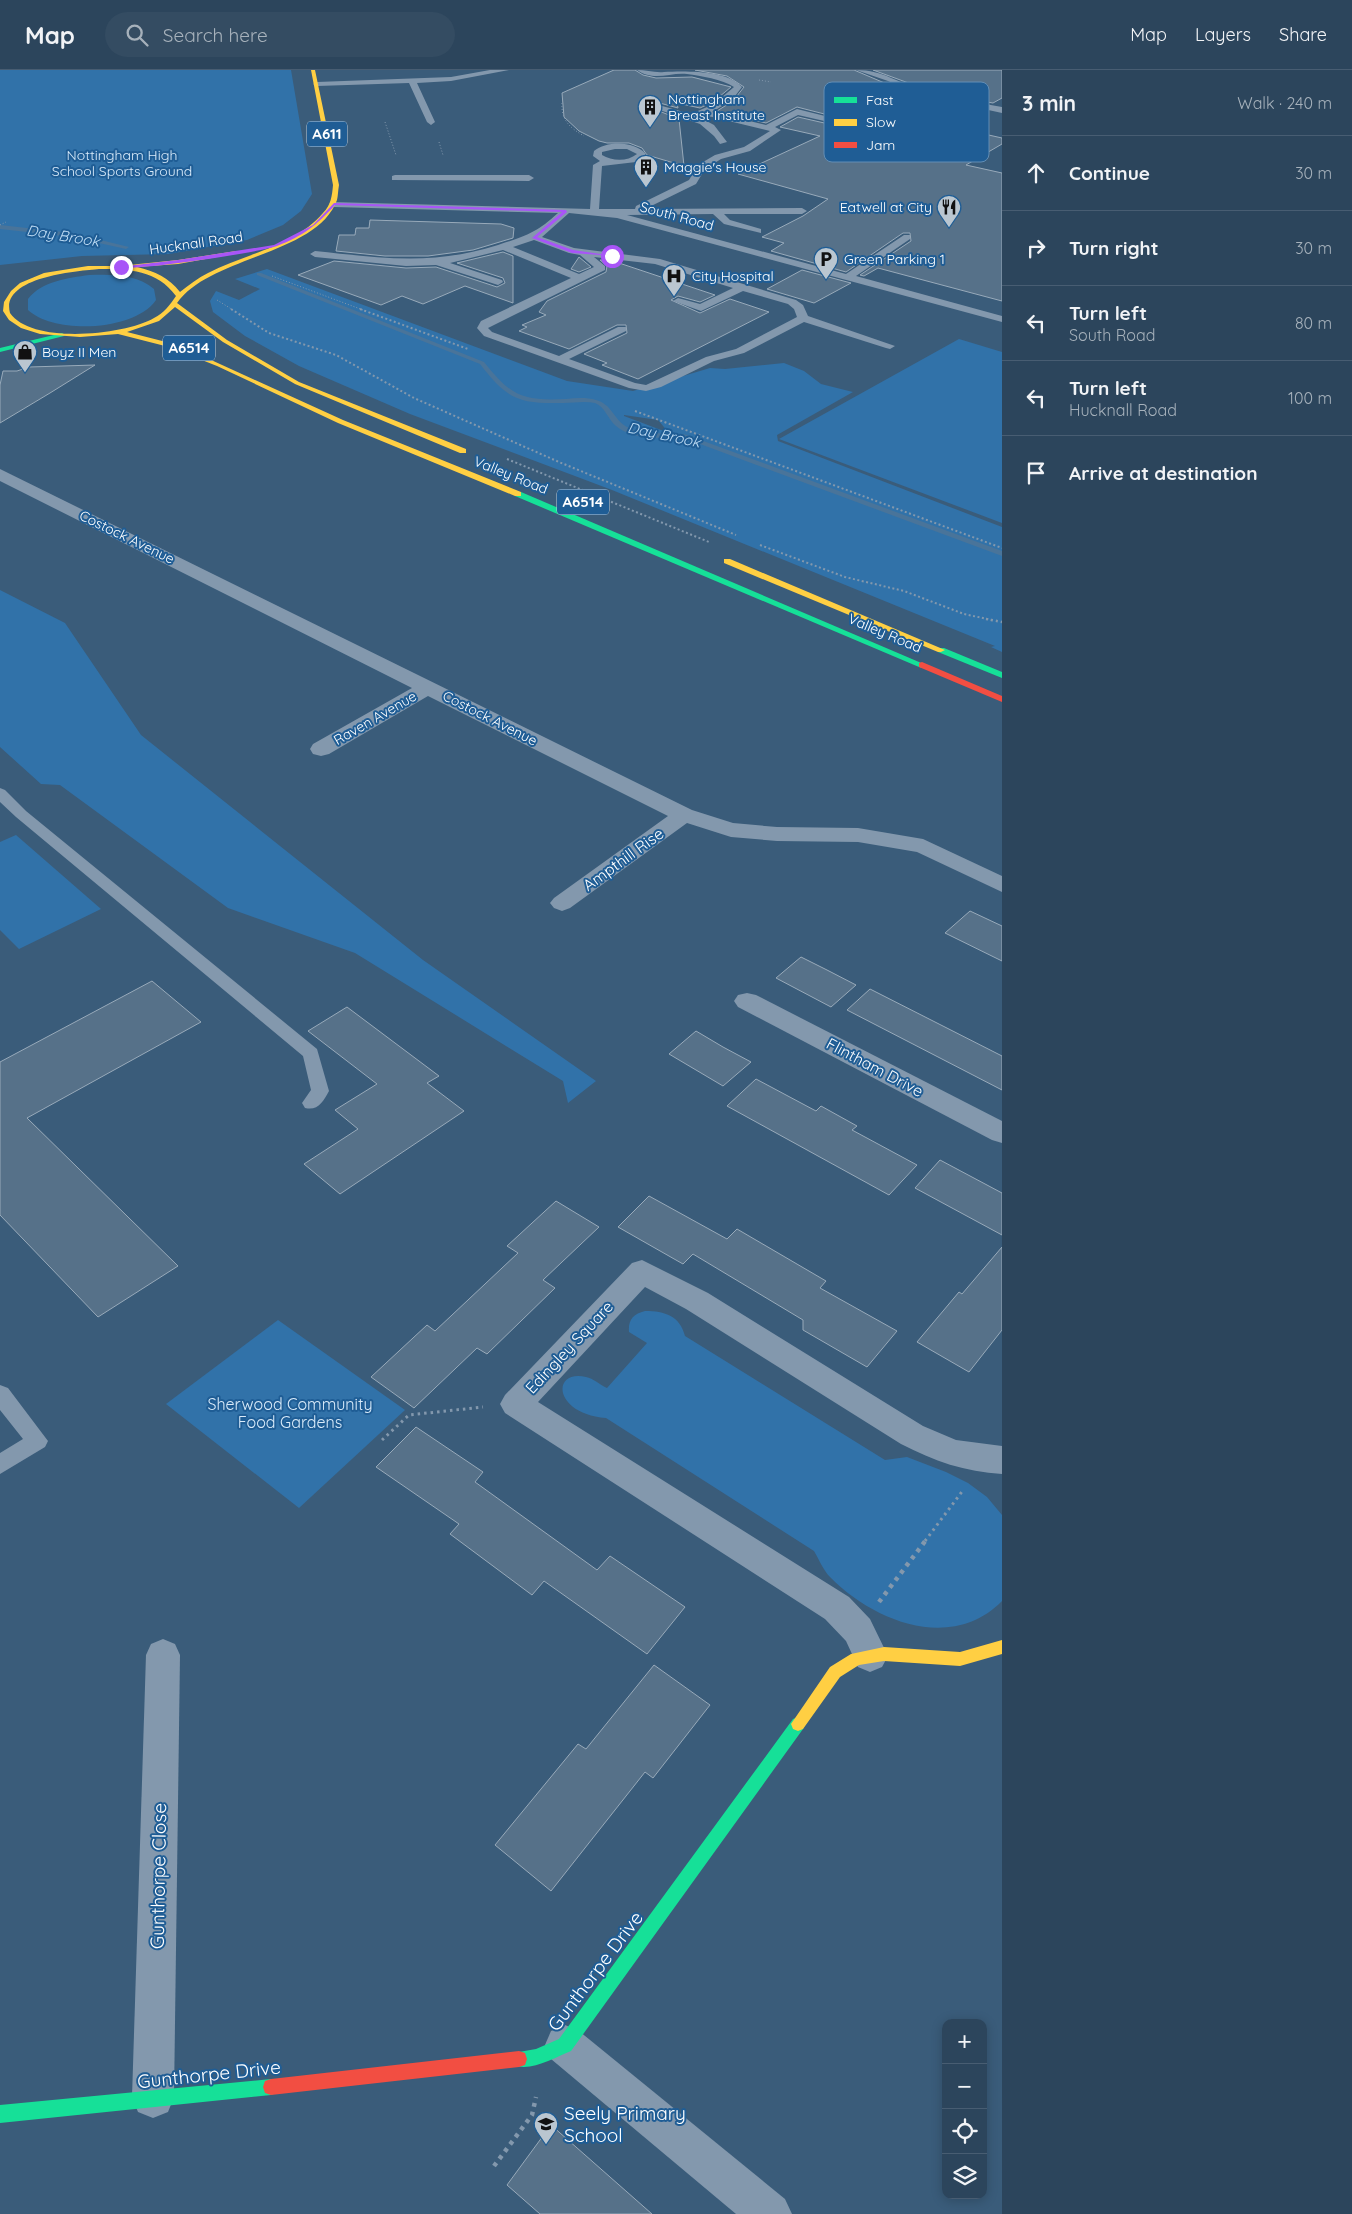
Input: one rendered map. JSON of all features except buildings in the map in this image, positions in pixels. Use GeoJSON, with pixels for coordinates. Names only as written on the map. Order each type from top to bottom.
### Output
{"type":"FeatureCollection","features":[{"type":"Feature","properties":{"kind":"main road","name":"A611"},"geometry":{"type":"LineString","coordinates":[[313,70],[318,84],[336,185],[334,204]]}},
{"type":"Feature","properties":{"kind":"main road","name":"Hucknall Road"},"geometry":{"type":"LineString","coordinates":[[119,332],[164,316],[178,300],[212,273],[275,246],[314,226],[334,204]]}},
{"type":"Feature","properties":{"kind":"main road","name":"Hucknall Road"},"geometry":{"type":"LineString","coordinates":[[121,267],[178,262],[275,246]]}},
{"type":"Feature","properties":{"kind":"main road"},"geometry":{"type":"LineString","coordinates":[[119,332],[62,335],[28,328],[3,313],[7,298],[18,287],[37,278],[77,268],[121,267]]}},
{"type":"Feature","properties":{"kind":"main road","name":"Valley Road"},"geometry":{"type":"LineString","coordinates":[[121,267],[144,270],[163,277],[175,286],[178,300],[225,341],[297,382],[476,457]]}},
{"type":"Feature","properties":{"kind":"main road"},"geometry":{"type":"LineString","coordinates":[[9,276],[37,278]]}},
{"type":"Feature","properties":{"kind":"main road","name":"Valley Road"},"geometry":{"type":"LineString","coordinates":[[119,332],[148,335],[200,352],[320,413],[532,499],[1002,699]]}},
{"type":"Feature","properties":{"kind":"main road"},"geometry":{"type":"LineString","coordinates":[[0,350],[62,335]]}},
{"type":"Feature","properties":{"kind":"main road","name":"Valley Road"},"geometry":{"type":"LineString","coordinates":[[712,555],[1002,675]]}},
{"type":"Feature","properties":{"kind":"main road","name":"Gunthorpe Drive"},"geometry":{"type":"LineString","coordinates":[[0,2114],[152,2097],[455,2068],[551,2051],[824,1688],[864,1643],[929,1659],[956,1659],[981,1655],[1002,1647]]}},
{"type":"Feature","properties":{"kind":"street","name":"Costock Avenue"},"geometry":{"type":"LineString","coordinates":[[0,474],[684,814],[731,830],[777,834],[858,835],[923,846],[1002,884]]}},
{"type":"Feature","properties":{"kind":"street","name":"Raven Avenue"},"geometry":{"type":"LineString","coordinates":[[321,749],[428,687]]}},
{"type":"Feature","properties":{"kind":"street","name":"Ampthill Rise"},"geometry":{"type":"LineString","coordinates":[[562,903],[684,814]]}},
{"type":"Feature","properties":{"kind":"street","name":"Flintham Drive"},"geometry":{"type":"LineString","coordinates":[[747,1001],[1002,1134]]}},
{"type":"Feature","properties":{"kind":"street","name":"Edingley Square"},"geometry":{"type":"LineString","coordinates":[[864,1643],[837,1608],[801,1583],[516,1404],[642,1270],[697,1301],[912,1436],[948,1453],[967,1457],[1002,1460]]}},
{"type":"Feature","properties":{"kind":"street","name":"Gunthorpe Close"},"geometry":{"type":"LineString","coordinates":[[152,2097],[163,1655]]}},
{"type":"Feature","properties":{"kind":"street"},"geometry":{"type":"LineString","coordinates":[[551,2051],[770,2214]]}},
{"type":"Feature","properties":{"kind":"lane"},"geometry":{"type":"LineString","coordinates":[[318,84],[468,77],[505,70]]}},
{"type":"Feature","properties":{"kind":"lane"},"geometry":{"type":"LineString","coordinates":[[641,70],[662,75],[686,71],[732,82],[738,87],[727,99],[705,113],[691,117]]}},
{"type":"Feature","properties":{"kind":"lane"},"geometry":{"type":"LineString","coordinates":[[860,70],[891,78],[899,82]]}},
{"type":"Feature","properties":{"kind":"lane"},"geometry":{"type":"LineString","coordinates":[[412,80],[431,122]]}},
{"type":"Feature","properties":{"kind":"lane"},"geometry":{"type":"LineString","coordinates":[[655,107],[691,117],[708,125],[719,134],[723,142]]}},
{"type":"Feature","properties":{"kind":"lane"},"geometry":{"type":"LineString","coordinates":[[989,107],[1002,110]]}},
{"type":"Feature","properties":{"kind":"lane"},"geometry":{"type":"LineString","coordinates":[[766,128],[796,112],[824,118]]}},
{"type":"Feature","properties":{"kind":"lane"},"geometry":{"type":"LineString","coordinates":[[634,211],[692,182],[701,167],[718,157],[735,154],[747,149],[777,130],[705,113]]}},
{"type":"Feature","properties":{"kind":"lane"},"geometry":{"type":"LineString","coordinates":[[606,160],[598,165],[594,212],[802,211]]}},
{"type":"Feature","properties":{"kind":"lane"},"geometry":{"type":"LineString","coordinates":[[395,178],[529,179]]}},
{"type":"Feature","properties":{"kind":"lane","name":"South Road"},"geometry":{"type":"LineString","coordinates":[[334,204],[462,209],[530,206],[625,217],[1002,319]]}},
{"type":"Feature","properties":{"kind":"lane"},"geometry":{"type":"LineString","coordinates":[[714,210],[726,222],[758,231]]}},
{"type":"Feature","properties":{"kind":"lane"},"geometry":{"type":"LineString","coordinates":[[315,254],[406,263],[439,262],[504,247],[534,237],[543,232],[566,211]]}},
{"type":"Feature","properties":{"kind":"lane"},"geometry":{"type":"LineString","coordinates":[[534,237],[572,251],[656,262],[792,302],[799,307],[803,318]]}},
{"type":"Feature","properties":{"kind":"lane"},"geometry":{"type":"LineString","coordinates":[[848,277],[907,237]]}},
{"type":"Feature","properties":{"kind":"lane"},"geometry":{"type":"LineString","coordinates":[[504,247],[579,278]]}},
{"type":"Feature","properties":{"kind":"lane"},"geometry":{"type":"LineString","coordinates":[[584,253],[601,268],[484,323],[482,328],[488,334],[559,360],[633,386],[646,388],[657,386],[710,359],[740,351],[803,318],[890,346]]}},
{"type":"Feature","properties":{"kind":"lane"},"geometry":{"type":"LineString","coordinates":[[439,262],[498,282]]}},
{"type":"Feature","properties":{"kind":"lane"},"geometry":{"type":"LineString","coordinates":[[678,301],[701,308],[742,287]]}},
{"type":"Feature","properties":{"kind":"lane"},"geometry":{"type":"LineString","coordinates":[[559,360],[622,329]]}},
{"type":"Feature","properties":{"kind":"lane"},"geometry":{"type":"LineString","coordinates":[[0,793],[21,814],[311,1053],[320,1091],[311,1102]]}},
{"type":"Feature","properties":{"kind":"lane"},"geometry":{"type":"LineString","coordinates":[[0,1394],[37,1441],[0,1465]]}},
{"type":"Feature","properties":{"kind":"path"},"geometry":{"type":"LineString","coordinates":[[385,122],[398,162]]}},
{"type":"Feature","properties":{"kind":"path"},"geometry":{"type":"LineString","coordinates":[[0,225],[6,222]]}},
{"type":"Feature","properties":{"kind":"path"},"geometry":{"type":"LineString","coordinates":[[212,298],[231,308],[268,333],[328,352],[414,398],[559,462],[737,535]]}},
{"type":"Feature","properties":{"kind":"path"},"geometry":{"type":"LineString","coordinates":[[503,458],[710,542]]}},
{"type":"Feature","properties":{"kind":"path"},"geometry":{"type":"LineString","coordinates":[[755,542],[845,577],[904,591],[964,614],[1002,622]]}},
{"type":"Feature","properties":{"kind":"path"},"geometry":{"type":"LineString","coordinates":[[382,1440],[409,1415],[516,1404]]}},
{"type":"Feature","properties":{"kind":"path"},"geometry":{"type":"LineString","coordinates":[[864,1643],[968,1483],[967,1457]]}},
{"type":"Feature","properties":{"kind":"path"},"geometry":{"type":"LineString","coordinates":[[494,2166],[532,2115],[551,2051]]}},
{"type":"Feature","properties":{"kind":"green space","name":"Nottingham High School Sports Ground"},"geometry":{"type":"Polygon","coordinates":[[[0,70],[291,70],[312,194],[301,211],[283,225],[247,240],[169,254],[82,256],[0,265],[0,70]]]}},
{"type":"Feature","properties":{"kind":"green space"},"geometry":{"type":"Polygon","coordinates":[[[267,269],[567,381],[633,391],[710,368],[725,369],[784,363],[804,371],[821,384],[853,392],[777,435],[778,441],[1002,527],[1002,652],[991,647],[995,646],[612,490],[410,414],[299,366],[245,336],[213,312],[210,301],[216,291],[239,300],[260,289],[235,279],[267,269]],[[624,415],[669,433],[658,420],[624,415]]]}},
{"type":"Feature","properties":{"kind":"green space"},"geometry":{"type":"Polygon","coordinates":[[[89,275],[115,275],[140,280],[154,289],[156,300],[146,310],[131,318],[94,326],[56,323],[40,318],[28,310],[28,299],[40,288],[56,281],[89,275]]]}},
{"type":"Feature","properties":{"kind":"green space"},"geometry":{"type":"Polygon","coordinates":[[[959,339],[1002,352],[1002,523],[779,439],[959,339]]]}},
{"type":"Feature","properties":{"kind":"green space"},"geometry":{"type":"Polygon","coordinates":[[[0,590],[65,623],[141,735],[423,960],[596,1081],[568,1103],[563,1081],[355,953],[228,908],[60,785],[41,784],[0,747],[0,590]]]}},
{"type":"Feature","properties":{"kind":"green space"},"geometry":{"type":"Polygon","coordinates":[[[16,835],[101,909],[19,949],[0,930],[0,842],[16,835]]]}},
{"type":"Feature","properties":{"kind":"green space"},"geometry":{"type":"Polygon","coordinates":[[[645,1311],[659,1312],[671,1316],[683,1329],[685,1336],[885,1460],[907,1457],[968,1483],[987,1497],[1002,1515],[1002,1601],[982,1616],[960,1625],[937,1628],[914,1625],[891,1618],[868,1607],[848,1593],[823,1568],[814,1551],[606,1418],[588,1415],[576,1409],[567,1401],[563,1393],[563,1385],[567,1379],[575,1376],[586,1377],[607,1388],[647,1343],[629,1332],[629,1324],[632,1318],[645,1311]]]}},
{"type":"Feature","properties":{"kind":"green space","name":"Sherwood Community Food Gardens"},"geometry":{"type":"Polygon","coordinates":[[[278,1320],[405,1410],[299,1508],[166,1404],[278,1320]]]}},
{"type":"Feature","properties":{"kind":"waterway","name":"Day Brook"},"geometry":{"type":"LineString","coordinates":[[0,227],[72,235],[126,247]]}},
{"type":"Feature","properties":{"kind":"waterway","name":"Day Brook"},"geometry":{"type":"LineString","coordinates":[[259,274],[482,363],[501,386],[517,397],[537,401],[590,400],[597,402],[607,409],[618,424],[632,432],[650,435],[685,436],[1002,554]]}},
{"type":"Feature","properties":{"kind":"traffic: fast"},"geometry":{"type":"LineString","coordinates":[[0,350],[62,335]]}},
{"type":"Feature","properties":{"kind":"traffic: fast"},"geometry":{"type":"LineString","coordinates":[[518,494],[922,665]]}},
{"type":"Feature","properties":{"kind":"traffic: fast"},"geometry":{"type":"LineString","coordinates":[[941,650],[1002,675]]}},
{"type":"Feature","properties":{"kind":"traffic: fast"},"geometry":{"type":"LineString","coordinates":[[519,2059],[536,2057],[565,2045],[798,1724]]}},
{"type":"Feature","properties":{"kind":"traffic: fast"},"geometry":{"type":"LineString","coordinates":[[0,2114],[271,2087]]}},
{"type":"Feature","properties":{"kind":"traffic: slow"},"geometry":{"type":"LineString","coordinates":[[179,296],[198,281],[211,274],[280,245],[298,235],[314,225],[327,213],[334,200],[336,185],[313,70]]}},
{"type":"Feature","properties":{"kind":"traffic: slow"},"geometry":{"type":"LineString","coordinates":[[121,267],[178,262],[236,253]]}},
{"type":"Feature","properties":{"kind":"traffic: slow"},"geometry":{"type":"LineString","coordinates":[[99,267],[122,267],[154,274],[172,286],[179,296],[168,311],[152,322],[138,327],[101,334],[80,336],[40,332],[23,327],[11,319],[7,313],[6,305],[13,292],[33,279],[61,271],[99,267]]}},
{"type":"Feature","properties":{"kind":"traffic: slow"},"geometry":{"type":"LineString","coordinates":[[176,305],[225,341],[297,383],[463,451]]}},
{"type":"Feature","properties":{"kind":"traffic: slow"},"geometry":{"type":"LineString","coordinates":[[119,332],[146,338],[196,355],[340,421],[518,494]]}},
{"type":"Feature","properties":{"kind":"traffic: slow"},"geometry":{"type":"LineString","coordinates":[[727,561],[941,650]]}},
{"type":"Feature","properties":{"kind":"traffic: slow"},"geometry":{"type":"LineString","coordinates":[[798,1724],[835,1672],[856,1659],[884,1654],[960,1659],[1002,1647]]}},
{"type":"Feature","properties":{"kind":"traffic: jam"},"geometry":{"type":"LineString","coordinates":[[922,665],[1002,699]]}},
{"type":"Feature","properties":{"kind":"traffic: jam"},"geometry":{"type":"LineString","coordinates":[[271,2087],[519,2059]]}},
{"type":"Feature","properties":{"kind":"place","name":"Nottingham Breast Institute"},"geometry":{"type":"Point","coordinates":[650,128]}},
{"type":"Feature","properties":{"kind":"place","name":"Maggie's House"},"geometry":{"type":"Point","coordinates":[646,188]}},
{"type":"Feature","properties":{"kind":"place","name":"Eatwell at City"},"geometry":{"type":"Point","coordinates":[949,228]}},
{"type":"Feature","properties":{"kind":"place","name":"Green Parking 1"},"geometry":{"type":"Point","coordinates":[826,280]}},
{"type":"Feature","properties":{"kind":"place","name":"City Hospital"},"geometry":{"type":"Point","coordinates":[674,297]}},
{"type":"Feature","properties":{"kind":"place","name":"Boyz II Men"},"geometry":{"type":"Point","coordinates":[25,373]}},
{"type":"Feature","properties":{"kind":"place","name":"Seely Primary School"},"geometry":{"type":"Point","coordinates":[546,2145]}},
{"type":"Feature","properties":{"kind":"route"},"geometry":{"type":"LineString","coordinates":[[121,267],[178,262],[275,246],[302,234],[314,226],[326,216],[334,204],[566,211],[543,232],[534,237],[572,251],[612,256]]}}]}
